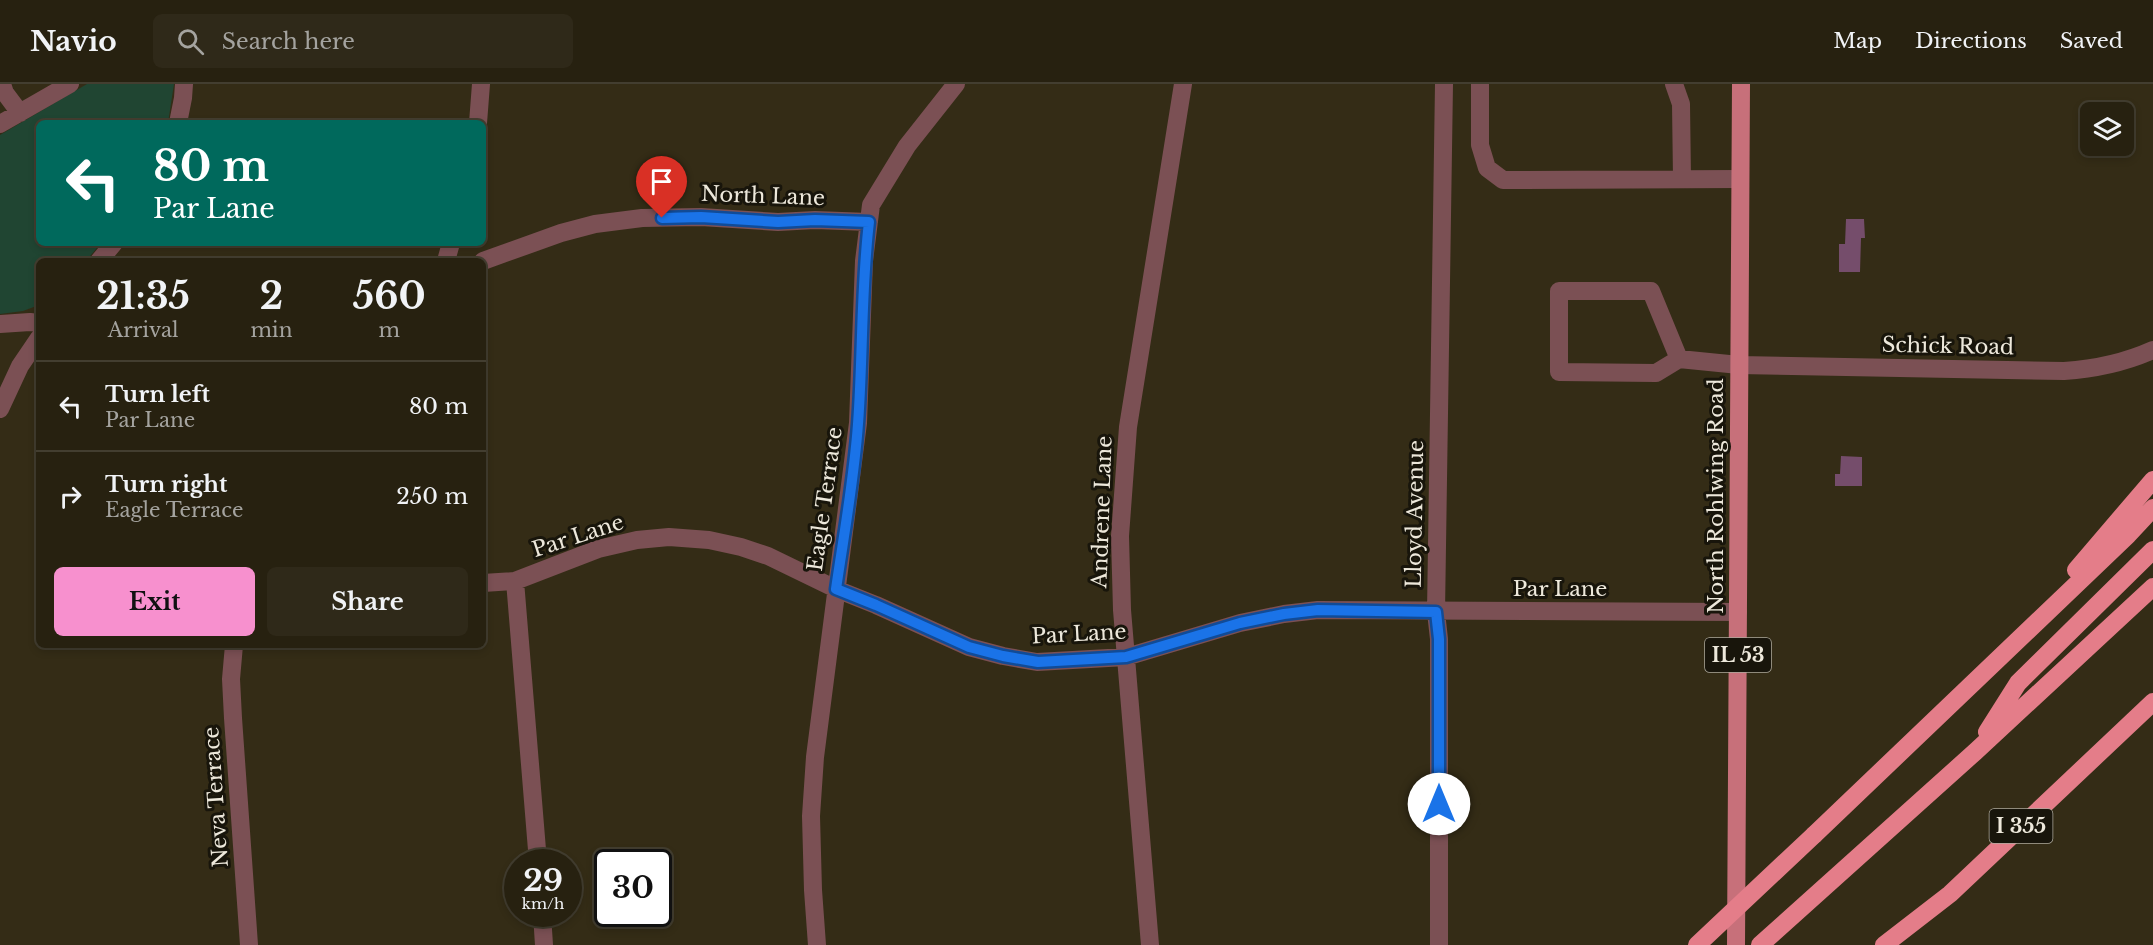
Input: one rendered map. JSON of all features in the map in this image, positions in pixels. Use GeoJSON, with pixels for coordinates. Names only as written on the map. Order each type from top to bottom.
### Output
{"type":"FeatureCollection","features":[{"type":"Feature","properties":{"kind":"highway"},"geometry":{"type":"LineString","coordinates":[[2012,644],[2153,480]]}},
{"type":"Feature","properties":{"kind":"highway"},"geometry":{"type":"LineString","coordinates":[[1697,945],[2153,508]]}},
{"type":"Feature","properties":{"kind":"highway"},"geometry":{"type":"LineString","coordinates":[[1975,752],[2018,683],[2153,550]]}},
{"type":"Feature","properties":{"kind":"highway"},"geometry":{"type":"LineString","coordinates":[[1760,945],[1975,752],[2153,587]]}},
{"type":"Feature","properties":{"kind":"highway","name":"I 355"},"geometry":{"type":"LineString","coordinates":[[1884,945],[1950,894],[2153,702]]}},
{"type":"Feature","properties":{"kind":"main road","name":"North Rohlwing Road"},"geometry":{"type":"LineString","coordinates":[[1736,945],[1741,84]]}},
{"type":"Feature","properties":{"kind":"street"},"geometry":{"type":"LineString","coordinates":[[2,84],[5,93],[20,113]]}},
{"type":"Feature","properties":{"kind":"street"},"geometry":{"type":"LineString","coordinates":[[0,124],[70,84]]}},
{"type":"Feature","properties":{"kind":"street"},"geometry":{"type":"LineString","coordinates":[[178,120],[184,84]]}},
{"type":"Feature","properties":{"kind":"street"},"geometry":{"type":"LineString","coordinates":[[478,120],[481,84]]}},
{"type":"Feature","properties":{"kind":"street","name":"Eagle Terrace"},"geometry":{"type":"LineString","coordinates":[[818,945],[813,890],[812,804],[819,715],[850,497],[858,423],[864,261],[871,205],[907,146],[956,84]]}},
{"type":"Feature","properties":{"kind":"street","name":"Andrene Lane"},"geometry":{"type":"LineString","coordinates":[[1150,945],[1126,657],[1120,536],[1128,427],[1183,84]]}},
{"type":"Feature","properties":{"kind":"street","name":"Lloyd Avenue"},"geometry":{"type":"LineString","coordinates":[[1439,945],[1439,639],[1436,612],[1444,84]]}},
{"type":"Feature","properties":{"kind":"street"},"geometry":{"type":"LineString","coordinates":[[1480,84],[1480,145],[1487,168],[1503,180],[1740,179]]}},
{"type":"Feature","properties":{"kind":"street"},"geometry":{"type":"LineString","coordinates":[[1674,84],[1682,104],[1683,179]]}},
{"type":"Feature","properties":{"kind":"street","name":"North Lane"},"geometry":{"type":"LineString","coordinates":[[486,260],[561,233],[595,224],[642,219],[701,217],[778,222],[815,220],[869,222]]}},
{"type":"Feature","properties":{"kind":"street"},"geometry":{"type":"LineString","coordinates":[[102,258],[112,246]]}},
{"type":"Feature","properties":{"kind":"street"},"geometry":{"type":"LineString","coordinates":[[1559,291],[1651,291],[1679,359],[1656,373],[1559,372],[1559,291]]}},
{"type":"Feature","properties":{"kind":"street"},"geometry":{"type":"LineString","coordinates":[[0,324],[36,322]]}},
{"type":"Feature","properties":{"kind":"street"},"geometry":{"type":"LineString","coordinates":[[0,410],[20,366],[36,342]]}},
{"type":"Feature","properties":{"kind":"street","name":"Schick Road"},"geometry":{"type":"LineString","coordinates":[[1679,359],[1739,365],[2064,371],[2098,368],[2133,359],[2153,350]]}},
{"type":"Feature","properties":{"kind":"street","name":"Par Lane"},"geometry":{"type":"LineString","coordinates":[[486,583],[515,581],[598,549],[637,540],[669,537],[709,540],[768,556],[836,589],[969,647],[1038,662],[1126,657],[1240,623],[1318,610],[1738,612]]}},
{"type":"Feature","properties":{"kind":"street"},"geometry":{"type":"LineString","coordinates":[[515,581],[537,849]]}},
{"type":"Feature","properties":{"kind":"street","name":"Neva Terrace"},"geometry":{"type":"LineString","coordinates":[[234,648],[232,698],[249,945]]}},
{"type":"Feature","properties":{"kind":"street"},"geometry":{"type":"LineString","coordinates":[[543,927],[544,945]]}},
{"type":"Feature","properties":{"kind":"green space"},"geometry":{"type":"Polygon","coordinates":[[[87,84],[174,84],[168,120],[36,120],[36,246],[98,246],[88,258],[36,258],[36,306],[23,311],[0,314],[0,135],[87,84]]]}},
{"type":"Feature","properties":{"kind":"building"},"geometry":{"type":"Polygon","coordinates":[[[1846,219],[1864,219],[1865,238],[1861,238],[1860,272],[1839,272],[1839,244],[1845,244],[1846,219]]]}},
{"type":"Feature","properties":{"kind":"building"},"geometry":{"type":"Polygon","coordinates":[[[1841,456],[1862,457],[1862,486],[1835,486],[1835,474],[1840,474],[1841,456]]]}},
{"type":"Feature","properties":{"kind":"route"},"geometry":{"type":"LineString","coordinates":[[662,218],[869,222],[864,261],[858,423],[836,589],[969,647],[1038,662],[1126,657],[1240,623],[1284,614],[1318,610],[1436,612],[1439,639],[1439,804]]}}]}
